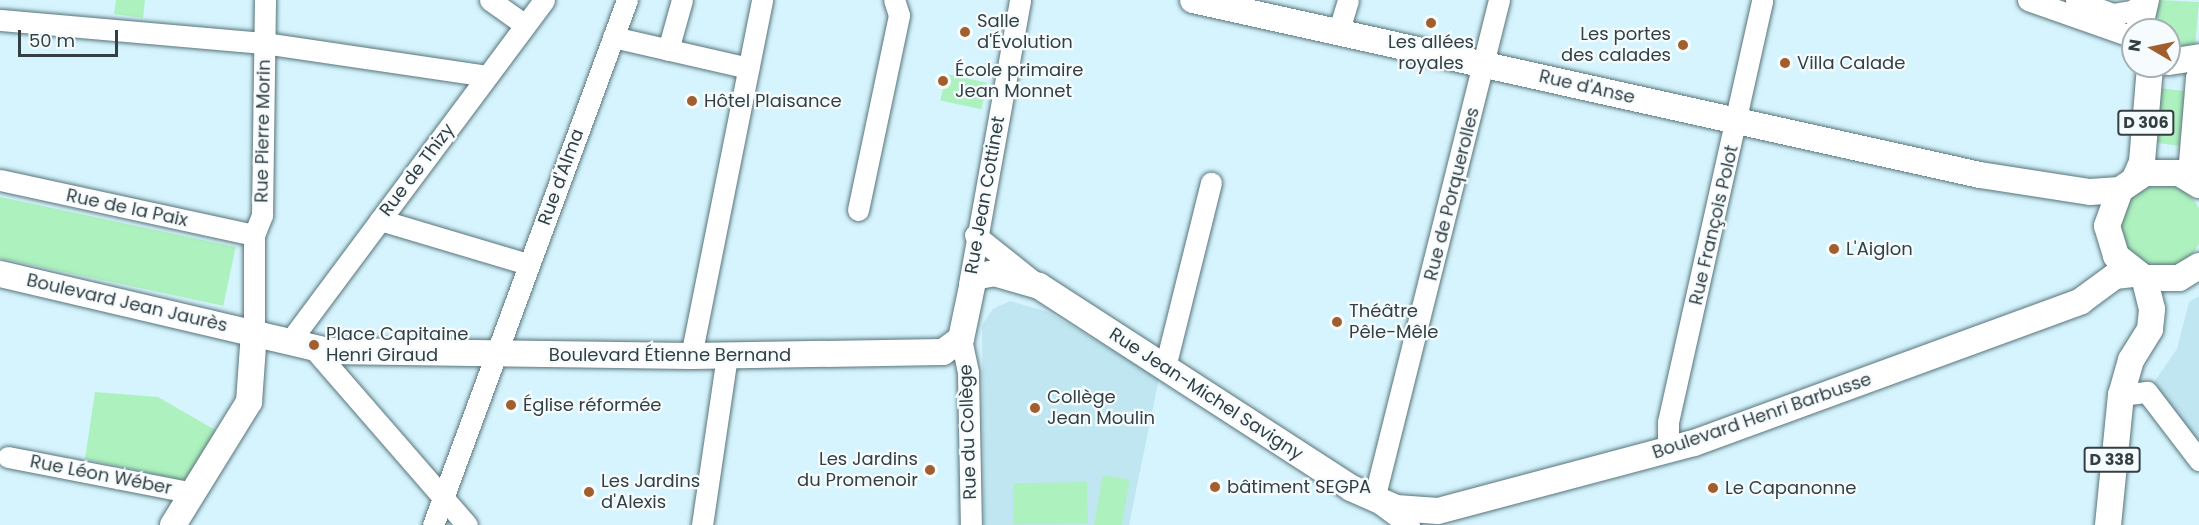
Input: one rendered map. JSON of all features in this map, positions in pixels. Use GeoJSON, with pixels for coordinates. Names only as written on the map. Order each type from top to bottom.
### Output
{"type":"FeatureCollection","features":[{"type":"Feature","properties":{"kind":"main road","name":"Rue d'Anse"},"geometry":{"type":"LineString","coordinates":[[1193,0],[1980,175],[2090,192],[2128,184],[2168,171],[2199,184]]}},
{"type":"Feature","properties":{"kind":"main road"},"geometry":{"type":"LineString","coordinates":[[2142,18],[2146,0]]}},
{"type":"Feature","properties":{"kind":"main road"},"geometry":{"type":"LineString","coordinates":[[2181,60],[2199,57]]}},
{"type":"Feature","properties":{"kind":"main road","name":"D 306"},"geometry":{"type":"LineString","coordinates":[[2128,184],[2142,162],[2149,78]]}},
{"type":"Feature","properties":{"kind":"main road","name":"D 306"},"geometry":{"type":"LineString","coordinates":[[2199,78],[2192,163],[2199,184]]}},
{"type":"Feature","properties":{"kind":"main road","name":"Rue d'Anse"},"geometry":{"type":"LineString","coordinates":[[1980,175],[2108,217]]}},
{"type":"Feature","properties":{"kind":"main road"},"geometry":{"type":"LineString","coordinates":[[2128,184],[2108,217],[2110,244],[2140,276]]}},
{"type":"Feature","properties":{"kind":"main road","name":"Boulevard Henri Barbusse"},"geometry":{"type":"LineString","coordinates":[[2046,312],[2094,279],[2110,244]]}},
{"type":"Feature","properties":{"kind":"main road"},"geometry":{"type":"LineString","coordinates":[[2121,395],[2189,272]]}},
{"type":"Feature","properties":{"kind":"main road","name":"Boulevard Henri Barbusse"},"geometry":{"type":"LineString","coordinates":[[1425,519],[1668,450],[2046,312],[2081,302],[2115,276],[2189,272]]}},
{"type":"Feature","properties":{"kind":"main road","name":"Rue Jean-Michel Savigny"},"geometry":{"type":"LineString","coordinates":[[969,284],[979,273],[994,273],[1039,286],[1374,499],[1425,519]]}},
{"type":"Feature","properties":{"kind":"main road","name":"Boulevard Jean Jaurès"},"geometry":{"type":"LineString","coordinates":[[0,274],[290,341]]}},
{"type":"Feature","properties":{"kind":"main road","name":"D 338"},"geometry":{"type":"LineString","coordinates":[[2108,525],[2121,395],[2131,360],[2150,329],[2152,309],[2140,276]]}},
{"type":"Feature","properties":{"kind":"main road"},"geometry":{"type":"LineString","coordinates":[[961,339],[969,284]]}},
{"type":"Feature","properties":{"kind":"main road"},"geometry":{"type":"LineString","coordinates":[[173,525],[249,402],[254,332]]}},
{"type":"Feature","properties":{"kind":"main road","name":"Boulevard Étienne Bernand"},"geometry":{"type":"LineString","coordinates":[[290,341],[314,349],[691,356],[937,352],[951,350],[961,339]]}},
{"type":"Feature","properties":{"kind":"street","name":"Rue Pierre Morin"},"geometry":{"type":"LineString","coordinates":[[254,332],[254,235],[262,215],[265,0]]}},
{"type":"Feature","properties":{"kind":"street"},"geometry":{"type":"LineString","coordinates":[[490,0],[525,25]]}},
{"type":"Feature","properties":{"kind":"street","name":"Rue de Thizy"},"geometry":{"type":"LineString","coordinates":[[290,341],[544,0]]}},
{"type":"Feature","properties":{"kind":"street","name":"Rue d'Alma"},"geometry":{"type":"LineString","coordinates":[[433,525],[627,0]]}},
{"type":"Feature","properties":{"kind":"street"},"geometry":{"type":"LineString","coordinates":[[668,50],[682,0]]}},
{"type":"Feature","properties":{"kind":"street"},"geometry":{"type":"LineString","coordinates":[[691,356],[762,0]]}},
{"type":"Feature","properties":{"kind":"street"},"geometry":{"type":"LineString","coordinates":[[858,210],[899,15],[894,0]]}},
{"type":"Feature","properties":{"kind":"street","name":"Rue Jean Cottinet"},"geometry":{"type":"LineString","coordinates":[[969,284],[975,235],[1020,0]]}},
{"type":"Feature","properties":{"kind":"street"},"geometry":{"type":"LineString","coordinates":[[1338,33],[1348,0]]}},
{"type":"Feature","properties":{"kind":"street","name":"Rue de Porquerolles"},"geometry":{"type":"LineString","coordinates":[[1374,499],[1499,0]]}},
{"type":"Feature","properties":{"kind":"street","name":"Rue François Polot"},"geometry":{"type":"LineString","coordinates":[[1668,450],[1668,422],[1738,123],[1762,0]]}},
{"type":"Feature","properties":{"kind":"street"},"geometry":{"type":"LineString","coordinates":[[2028,0],[2121,33]]}},
{"type":"Feature","properties":{"kind":"street"},"geometry":{"type":"LineString","coordinates":[[2076,0],[2112,14],[2132,10],[2146,0]]}},
{"type":"Feature","properties":{"kind":"street"},"geometry":{"type":"LineString","coordinates":[[0,20],[264,43],[488,76]]}},
{"type":"Feature","properties":{"kind":"street"},"geometry":{"type":"LineString","coordinates":[[613,37],[748,68]]}},
{"type":"Feature","properties":{"kind":"street","name":"Rue de la Paix"},"geometry":{"type":"LineString","coordinates":[[0,180],[254,235]]}},
{"type":"Feature","properties":{"kind":"street"},"geometry":{"type":"LineString","coordinates":[[1165,367],[1211,183]]}},
{"type":"Feature","properties":{"kind":"street"},"geometry":{"type":"LineString","coordinates":[[380,220],[528,264]]}},
{"type":"Feature","properties":{"kind":"street","name":"Rue Jean-Michel Savigny"},"geometry":{"type":"LineString","coordinates":[[975,235],[1039,286]]}},
{"type":"Feature","properties":{"kind":"street","name":"Rue du Collège"},"geometry":{"type":"LineString","coordinates":[[961,339],[968,373],[971,525]]}},
{"type":"Feature","properties":{"kind":"street"},"geometry":{"type":"LineString","coordinates":[[314,349],[467,525]]}},
{"type":"Feature","properties":{"kind":"street"},"geometry":{"type":"LineString","coordinates":[[702,525],[727,355]]}},
{"type":"Feature","properties":{"kind":"street"},"geometry":{"type":"LineString","coordinates":[[2121,395],[2147,392],[2199,460]]}},
{"type":"Feature","properties":{"kind":"street","name":"Rue Léon Wéber"},"geometry":{"type":"LineString","coordinates":[[8,457],[194,493]]}},
{"type":"Feature","properties":{"kind":"shaded area"},"geometry":{"type":"Polygon","coordinates":[[[2199,296],[2199,460],[2147,392],[2177,349],[2189,302],[2199,296]]]}},
{"type":"Feature","properties":{"kind":"shaded area"},"geometry":{"type":"Polygon","coordinates":[[[1010,301],[1048,312],[1159,378],[1129,525],[984,525],[982,325],[993,309],[1010,301]]]}},
{"type":"Feature","properties":{"kind":"green space"},"geometry":{"type":"Polygon","coordinates":[[[116,0],[145,0],[143,18],[114,14],[116,0]]]}},
{"type":"Feature","properties":{"kind":"green space"},"geometry":{"type":"Polygon","coordinates":[[[2160,0],[2199,2],[2195,47],[2181,49],[2181,18],[2153,18],[2160,0]]]}},
{"type":"Feature","properties":{"kind":"green space"},"geometry":{"type":"Polygon","coordinates":[[[946,74],[987,83],[981,109],[940,100],[946,74]]]}},
{"type":"Feature","properties":{"kind":"green space"},"geometry":{"type":"Polygon","coordinates":[[[2160,88],[2186,91],[2179,146],[2153,143],[2160,88]]]}},
{"type":"Feature","properties":{"kind":"green space"},"geometry":{"type":"Polygon","coordinates":[[[2162,185],[2178,188],[2191,197],[2200,210],[2203,226],[2200,242],[2191,255],[2178,264],[2162,267],[2146,264],[2133,255],[2124,242],[2121,226],[2124,210],[2133,197],[2146,188],[2162,185]]]}},
{"type":"Feature","properties":{"kind":"green space"},"geometry":{"type":"Polygon","coordinates":[[[0,197],[236,247],[223,306],[0,258],[0,197]]]}},
{"type":"Feature","properties":{"kind":"green space"},"geometry":{"type":"Polygon","coordinates":[[[95,392],[158,397],[217,431],[186,481],[85,459],[95,392]]]}},
{"type":"Feature","properties":{"kind":"green space"},"geometry":{"type":"Polygon","coordinates":[[[1103,475],[1130,480],[1122,525],[1094,525],[1103,475]]]}},
{"type":"Feature","properties":{"kind":"green space"},"geometry":{"type":"Polygon","coordinates":[[[1087,482],[1088,523],[1014,524],[1013,483],[1087,482]]]}},
{"type":"Feature","properties":{"kind":"place","name":"Les allées royales"},"geometry":{"type":"Point","coordinates":[1431,23]}},
{"type":"Feature","properties":{"kind":"place","name":"Salle d'Évolution"},"geometry":{"type":"Point","coordinates":[965,32]}},
{"type":"Feature","properties":{"kind":"place","name":"Les portes des calades"},"geometry":{"type":"Point","coordinates":[1683,45]}},
{"type":"Feature","properties":{"kind":"place","name":"Villa Calade"},"geometry":{"type":"Point","coordinates":[1785,63]}},
{"type":"Feature","properties":{"kind":"place","name":"École primaire Jean Monnet"},"geometry":{"type":"Point","coordinates":[943,81]}},
{"type":"Feature","properties":{"kind":"place","name":"Hôtel Plaisance"},"geometry":{"type":"Point","coordinates":[692,101]}},
{"type":"Feature","properties":{"kind":"place","name":"L'Aiglon"},"geometry":{"type":"Point","coordinates":[1834,249]}},
{"type":"Feature","properties":{"kind":"place","name":"Théâtre Pêle-Mêle"},"geometry":{"type":"Point","coordinates":[1337,322]}},
{"type":"Feature","properties":{"kind":"place","name":"Place Capitaine Henri Giraud"},"geometry":{"type":"Point","coordinates":[314,345]}},
{"type":"Feature","properties":{"kind":"place","name":"Église réformée"},"geometry":{"type":"Point","coordinates":[511,405]}},
{"type":"Feature","properties":{"kind":"place","name":"Collège Jean Moulin"},"geometry":{"type":"Point","coordinates":[1035,408]}},
{"type":"Feature","properties":{"kind":"place","name":"Les Jardins du Promenoir"},"geometry":{"type":"Point","coordinates":[930,470]}},
{"type":"Feature","properties":{"kind":"place","name":"bâtiment SEGPA"},"geometry":{"type":"Point","coordinates":[1215,487]}},
{"type":"Feature","properties":{"kind":"place","name":"Le Capanonne"},"geometry":{"type":"Point","coordinates":[1713,488]}},
{"type":"Feature","properties":{"kind":"place","name":"Les Jardins d'Alexis"},"geometry":{"type":"Point","coordinates":[589,492]}}]}
